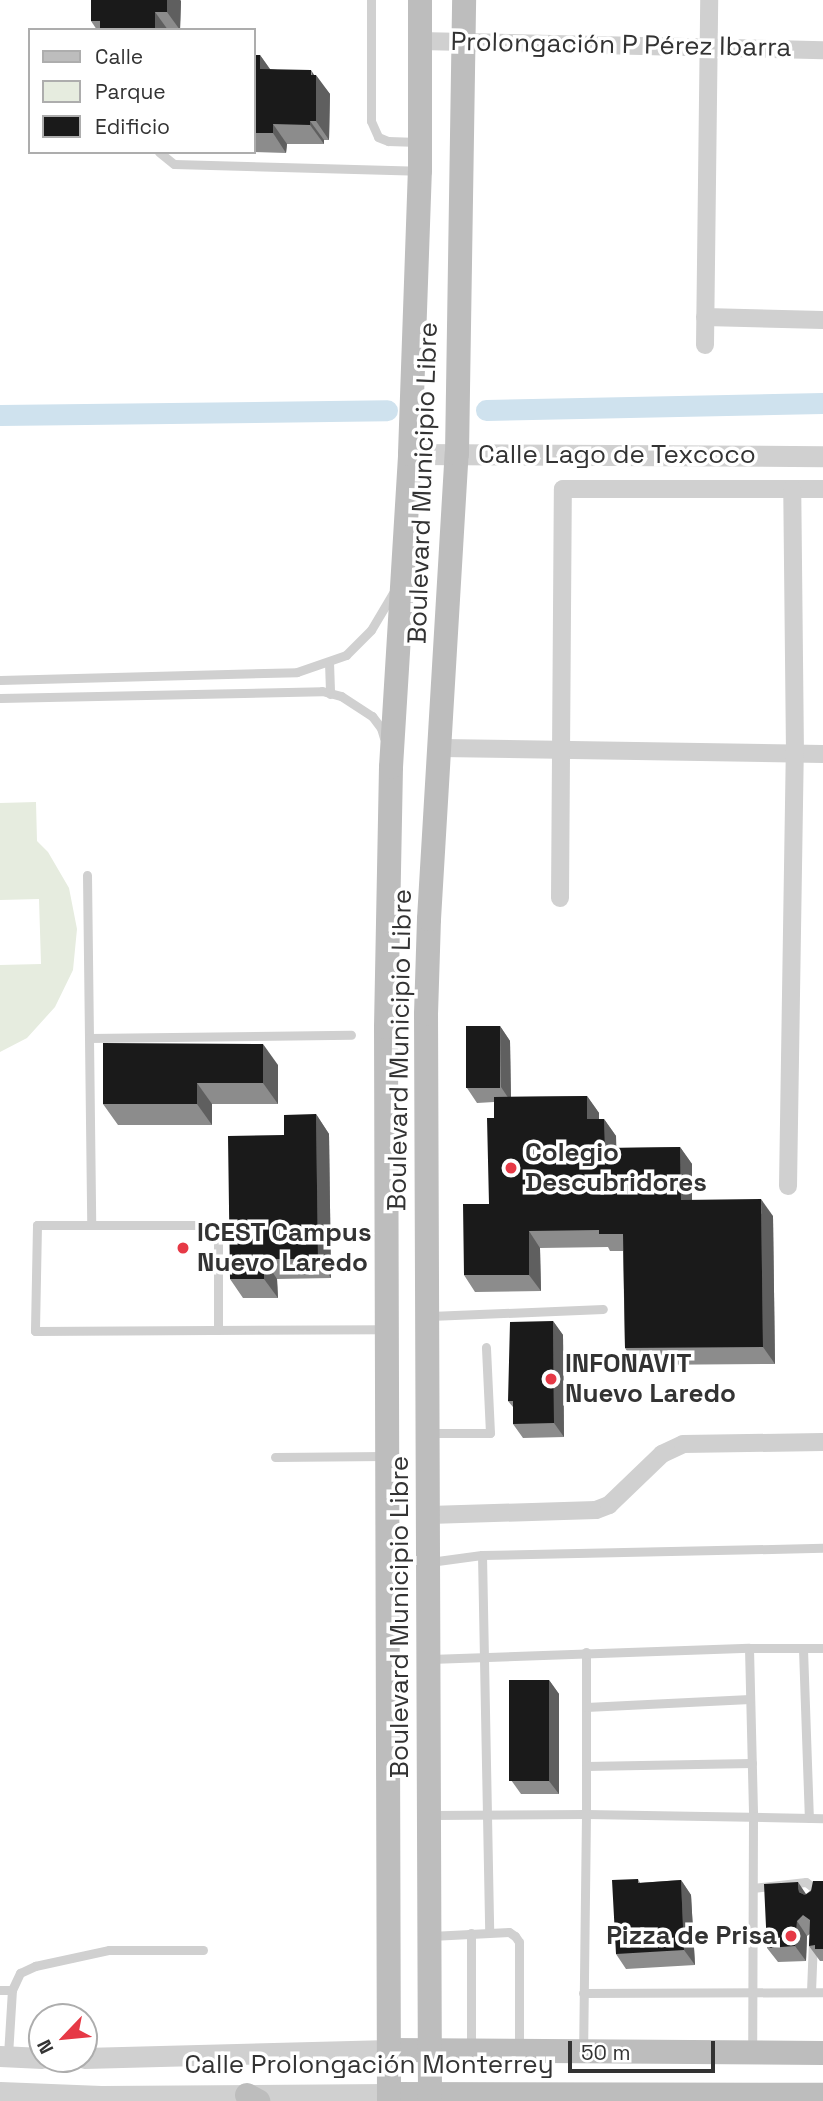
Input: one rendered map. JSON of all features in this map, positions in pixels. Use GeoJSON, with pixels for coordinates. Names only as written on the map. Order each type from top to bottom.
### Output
{"type":"FeatureCollection","features":[{"type":"Feature","properties":{"kind":"main road","name":"Boulevard Municipio Libre"},"geometry":{"type":"LineString","coordinates":[[390,2097],[386,1027],[391,767],[410,454],[419,171],[420,0]]}},
{"type":"Feature","properties":{"kind":"main road","name":"Boulevard Municipio Libre"},"geometry":{"type":"LineString","coordinates":[[430,2098],[429,919],[457,454],[464,0]]}},
{"type":"Feature","properties":{"kind":"main road"},"geometry":{"type":"LineString","coordinates":[[389,916],[429,919]]}},
{"type":"Feature","properties":{"kind":"main road"},"geometry":{"type":"LineString","coordinates":[[387,1404],[428,1402]]}},
{"type":"Feature","properties":{"kind":"main road"},"geometry":{"type":"LineString","coordinates":[[389,1659],[430,1659]]}},
{"type":"Feature","properties":{"kind":"main road","name":"Calle Prolongación Monterrey"},"geometry":{"type":"LineString","coordinates":[[390,2050],[823,2053]]}},
{"type":"Feature","properties":{"kind":"main road","name":"Calle Prolongación Monterrey"},"geometry":{"type":"LineString","coordinates":[[390,2097],[823,2095]]}},
{"type":"Feature","properties":{"kind":"street"},"geometry":{"type":"LineString","coordinates":[[705,345],[709,0]]}},
{"type":"Feature","properties":{"kind":"street","name":"Prolongación P Pérez Ibarra"},"geometry":{"type":"LineString","coordinates":[[420,41],[823,50]]}},
{"type":"Feature","properties":{"kind":"street"},"geometry":{"type":"LineString","coordinates":[[705,317],[823,320]]}},
{"type":"Feature","properties":{"kind":"street","name":"Calle Lago de Texcoco"},"geometry":{"type":"LineString","coordinates":[[410,454],[823,456]]}},
{"type":"Feature","properties":{"kind":"street"},"geometry":{"type":"LineString","coordinates":[[560,898],[563,489],[823,489]]}},
{"type":"Feature","properties":{"kind":"street"},"geometry":{"type":"LineString","coordinates":[[788,1186],[796,754],[792,489]]}},
{"type":"Feature","properties":{"kind":"street"},"geometry":{"type":"LineString","coordinates":[[441,748],[823,754]]}},
{"type":"Feature","properties":{"kind":"street"},"geometry":{"type":"LineString","coordinates":[[429,1516],[596,1510],[609,1505],[662,1454],[684,1444],[823,1442]]}},
{"type":"Feature","properties":{"kind":"street","name":"Calle Prolongación Monterrey"},"geometry":{"type":"LineString","coordinates":[[98,2058],[390,2050]]}},
{"type":"Feature","properties":{"kind":"street"},"geometry":{"type":"LineString","coordinates":[[4,2056],[28,2058]]}},
{"type":"Feature","properties":{"kind":"street","name":"Calle Prolongación Monterrey"},"geometry":{"type":"LineString","coordinates":[[0,2092],[253,2098],[390,2097]]}},
{"type":"Feature","properties":{"kind":"lane"},"geometry":{"type":"LineString","coordinates":[[371,0],[371,121],[378,137],[388,141],[419,142]]}},
{"type":"Feature","properties":{"kind":"lane"},"geometry":{"type":"LineString","coordinates":[[162,154],[174,164],[419,171]]}},
{"type":"Feature","properties":{"kind":"lane"},"geometry":{"type":"LineString","coordinates":[[0,680],[298,672],[346,655],[371,630],[391,596],[404,558]]}},
{"type":"Feature","properties":{"kind":"lane"},"geometry":{"type":"LineString","coordinates":[[329,662],[330,694]]}},
{"type":"Feature","properties":{"kind":"lane"},"geometry":{"type":"LineString","coordinates":[[112,697],[114,678]]}},
{"type":"Feature","properties":{"kind":"lane"},"geometry":{"type":"LineString","coordinates":[[0,698],[299,691],[330,694],[355,704],[372,716],[381,728],[391,767]]}},
{"type":"Feature","properties":{"kind":"lane"},"geometry":{"type":"LineString","coordinates":[[87,874],[91,1225]]}},
{"type":"Feature","properties":{"kind":"lane"},"geometry":{"type":"LineString","coordinates":[[89,1038],[351,1035]]}},
{"type":"Feature","properties":{"kind":"lane"},"geometry":{"type":"LineString","coordinates":[[218,1330],[218,1225],[37,1225],[35,1331],[218,1330],[387,1329]]}},
{"type":"Feature","properties":{"kind":"lane"},"geometry":{"type":"LineString","coordinates":[[428,1316],[603,1310]]}},
{"type":"Feature","properties":{"kind":"lane"},"geometry":{"type":"LineString","coordinates":[[428,1433],[491,1433],[486,1347]]}},
{"type":"Feature","properties":{"kind":"lane"},"geometry":{"type":"LineString","coordinates":[[275,1457],[388,1456]]}},
{"type":"Feature","properties":{"kind":"lane"},"geometry":{"type":"LineString","coordinates":[[429,1562],[482,1555],[823,1548]]}},
{"type":"Feature","properties":{"kind":"lane"},"geometry":{"type":"LineString","coordinates":[[482,1555],[489,1814],[489,1932]]}},
{"type":"Feature","properties":{"kind":"lane"},"geometry":{"type":"LineString","coordinates":[[749,1648],[753,1817],[752,2053]]}},
{"type":"Feature","properties":{"kind":"lane"},"geometry":{"type":"LineString","coordinates":[[430,1659],[586,1652],[823,1648]]}},
{"type":"Feature","properties":{"kind":"lane"},"geometry":{"type":"LineString","coordinates":[[803,1649],[809,1818]]}},
{"type":"Feature","properties":{"kind":"lane"},"geometry":{"type":"LineString","coordinates":[[583,2050],[586,1652]]}},
{"type":"Feature","properties":{"kind":"lane"},"geometry":{"type":"LineString","coordinates":[[586,1707],[750,1699]]}},
{"type":"Feature","properties":{"kind":"lane"},"geometry":{"type":"LineString","coordinates":[[586,1766],[752,1763]]}},
{"type":"Feature","properties":{"kind":"lane"},"geometry":{"type":"LineString","coordinates":[[430,1815],[586,1814],[823,1818]]}},
{"type":"Feature","properties":{"kind":"lane"},"geometry":{"type":"LineString","coordinates":[[753,1888],[806,1882],[815,1889],[815,1903]]}},
{"type":"Feature","properties":{"kind":"lane"},"geometry":{"type":"LineString","coordinates":[[431,1936],[509,1932],[519,1942],[519,2050]]}},
{"type":"Feature","properties":{"kind":"lane"},"geometry":{"type":"LineString","coordinates":[[471,1933],[471,2050]]}},
{"type":"Feature","properties":{"kind":"lane"},"geometry":{"type":"LineString","coordinates":[[811,1992],[814,1937]]}},
{"type":"Feature","properties":{"kind":"lane"},"geometry":{"type":"LineString","coordinates":[[4,2056],[12,1990],[20,1973],[36,1966],[109,1950],[203,1950]]}},
{"type":"Feature","properties":{"kind":"lane"},"geometry":{"type":"LineString","coordinates":[[0,1990],[12,1990]]}},
{"type":"Feature","properties":{"kind":"lane"},"geometry":{"type":"LineString","coordinates":[[583,1993],[823,1992]]}},
{"type":"Feature","properties":{"kind":"green space"},"geometry":{"type":"Polygon","coordinates":[[[36,802],[37,841],[48,852],[69,888],[77,929],[73,970],[55,1007],[27,1038],[0,1052],[0,965],[41,964],[39,899],[0,900],[0,803],[36,802]]]}},
{"type":"Feature","properties":{"kind":"building"},"geometry":{"type":"Polygon","coordinates":[[[91,0],[167,0],[167,12],[155,12],[155,28],[100,28],[100,21],[91,21],[91,0]]]}},
{"type":"Feature","properties":{"kind":"building"},"geometry":{"type":"Polygon","coordinates":[[[256,55],[260,55],[260,69],[311,70],[311,75],[316,75],[316,121],[310,121],[310,125],[273,124],[273,133],[256,133],[256,55]]]}},
{"type":"Feature","properties":{"kind":"building"},"geometry":{"type":"Polygon","coordinates":[[[466,1026],[500,1026],[500,1088],[466,1088],[466,1026]]]}},
{"type":"Feature","properties":{"kind":"building"},"geometry":{"type":"Polygon","coordinates":[[[103,1043],[263,1044],[263,1083],[197,1083],[197,1104],[103,1104],[103,1043]]]}},
{"type":"Feature","properties":{"kind":"building"},"geometry":{"type":"Polygon","coordinates":[[[587,1096],[587,1119],[604,1119],[605,1148],[680,1147],[681,1200],[761,1199],[763,1347],[625,1348],[623,1234],[599,1234],[599,1230],[529,1231],[529,1275],[464,1275],[463,1204],[489,1204],[487,1118],[494,1118],[494,1097],[587,1096]]]}},
{"type":"Feature","properties":{"kind":"building"},"geometry":{"type":"Polygon","coordinates":[[[316,1114],[318,1259],[264,1259],[264,1279],[230,1279],[228,1136],[284,1135],[284,1115],[316,1114]]]}},
{"type":"Feature","properties":{"kind":"building"},"geometry":{"type":"Polygon","coordinates":[[[553,1321],[554,1423],[513,1424],[513,1401],[508,1401],[510,1322],[553,1321]]]}},
{"type":"Feature","properties":{"kind":"building"},"geometry":{"type":"Polygon","coordinates":[[[509,1680],[549,1680],[549,1781],[509,1781],[509,1680]]]}},
{"type":"Feature","properties":{"kind":"building"},"geometry":{"type":"Polygon","coordinates":[[[638,1879],[638,1883],[681,1880],[684,1950],[616,1954],[612,1880],[638,1879]]]}},
{"type":"Feature","properties":{"kind":"building"},"geometry":{"type":"Polygon","coordinates":[[[813,1881],[823,1881],[823,1949],[815,1949],[815,1945],[809,1946],[810,1920],[803,1915],[797,1921],[795,1946],[767,1948],[764,1884],[798,1882],[799,1892],[805,1895],[811,1891],[813,1881]]]}},
{"type":"Feature","properties":{"kind":"waterway"},"geometry":{"type":"LineString","coordinates":[[486,410],[823,403]]}},
{"type":"Feature","properties":{"kind":"waterway"},"geometry":{"type":"LineString","coordinates":[[0,415],[387,410]]}},
{"type":"Feature","properties":{"kind":"place","name":"Colegio Descubridores"},"geometry":{"type":"Point","coordinates":[511,1168]}},
{"type":"Feature","properties":{"kind":"place","name":"ICEST Campus Nuevo Laredo"},"geometry":{"type":"Point","coordinates":[183,1248]}},
{"type":"Feature","properties":{"kind":"place","name":"INFONAVIT Nuevo Laredo"},"geometry":{"type":"Point","coordinates":[551,1379]}},
{"type":"Feature","properties":{"kind":"place","name":"Pizza de Prisa"},"geometry":{"type":"Point","coordinates":[791,1936]}}]}
